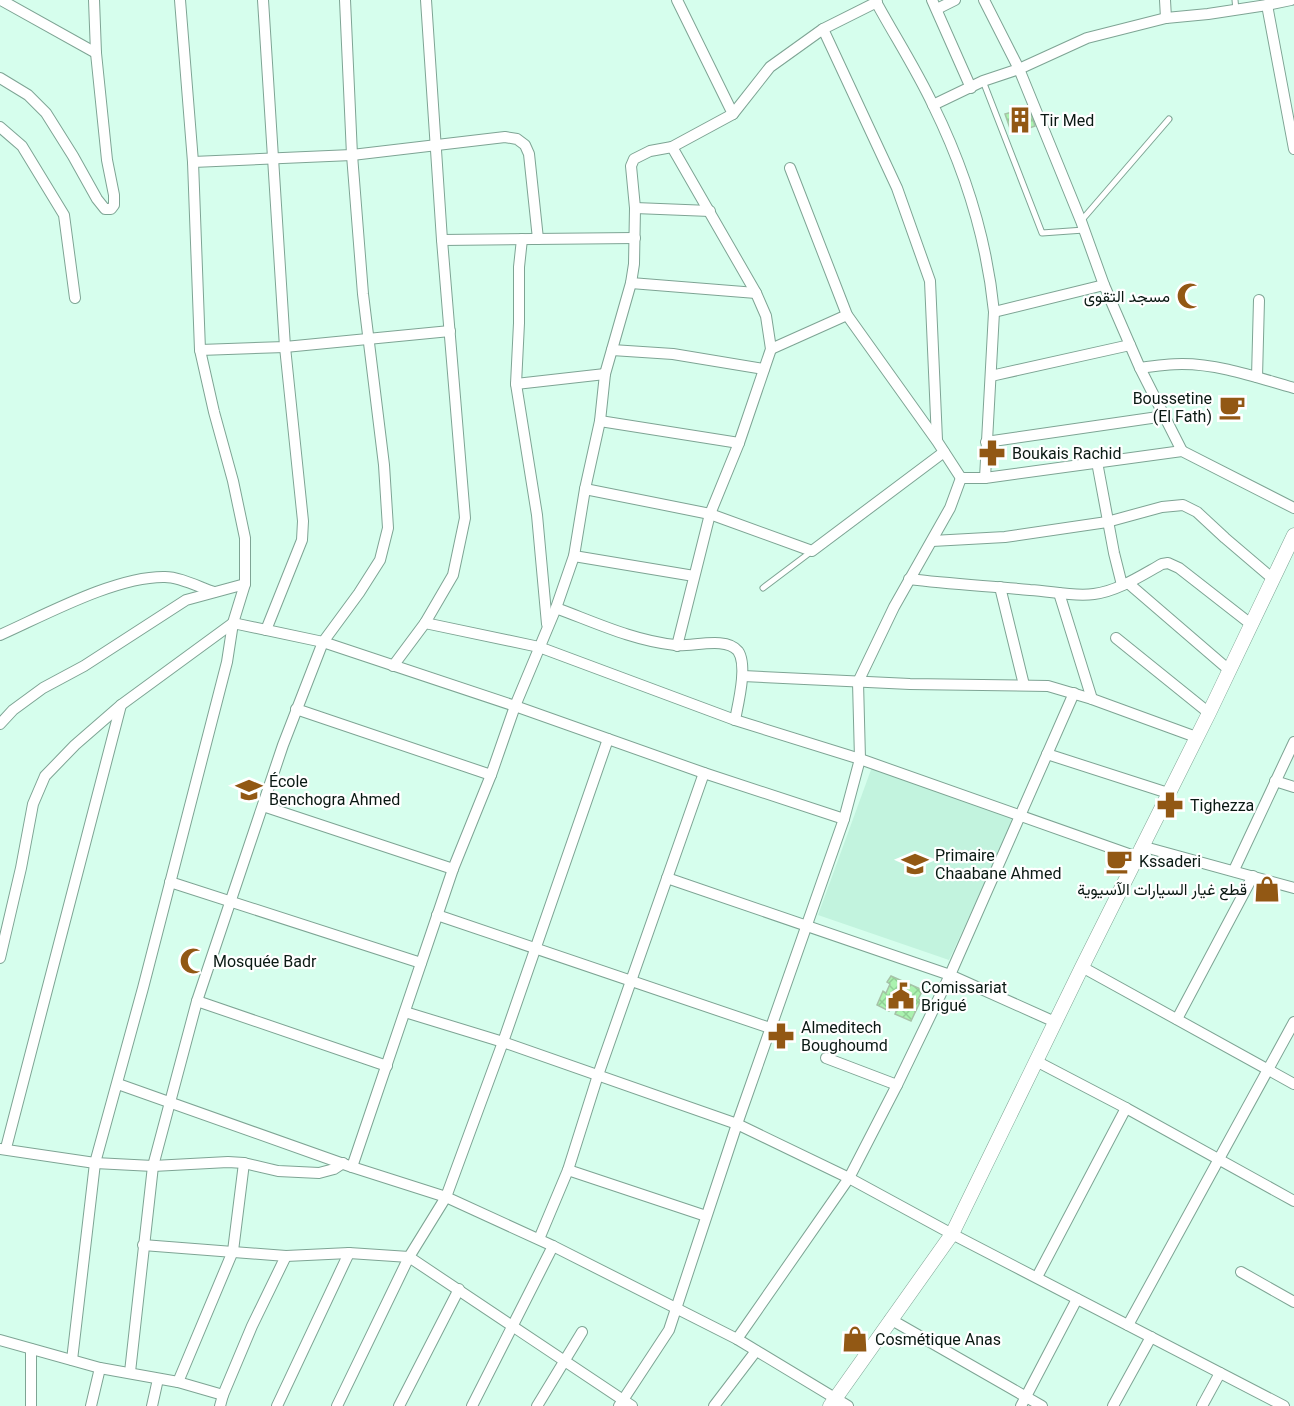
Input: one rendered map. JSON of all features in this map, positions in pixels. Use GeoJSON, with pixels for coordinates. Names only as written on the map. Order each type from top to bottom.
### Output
{"type":"FeatureCollection","features":[{"type":"Feature","properties":{"kind":"street"},"geometry":{"type":"LineString","coordinates":[[1,0],[96,53]]}},
{"type":"Feature","properties":{"kind":"street"},"geometry":{"type":"LineString","coordinates":[[0,78],[28,95],[46,113],[102,206],[107,210],[114,206],[96,53],[94,0]]}},
{"type":"Feature","properties":{"kind":"street"},"geometry":{"type":"LineString","coordinates":[[72,1360],[95,1163],[118,1084],[227,662],[233,623],[246,584],[245,538],[200,350],[193,162],[180,0]]}},
{"type":"Feature","properties":{"kind":"street"},"geometry":{"type":"LineString","coordinates":[[263,0],[285,347],[303,521],[302,540],[266,630]]}},
{"type":"Feature","properties":{"kind":"street"},"geometry":{"type":"LineString","coordinates":[[130,1372],[153,1166],[197,1001],[296,709],[323,642],[380,560],[388,528],[384,465],[368,340],[352,155],[345,0]]}},
{"type":"Feature","properties":{"kind":"street"},"geometry":{"type":"LineString","coordinates":[[393,666],[425,623],[453,575],[465,518],[442,240],[426,0]]}},
{"type":"Feature","properties":{"kind":"street"},"geometry":{"type":"LineString","coordinates":[[677,0],[733,114]]}},
{"type":"Feature","properties":{"kind":"street"},"geometry":{"type":"LineString","coordinates":[[955,0],[935,4],[971,88]]}},
{"type":"Feature","properties":{"kind":"street"},"geometry":{"type":"LineString","coordinates":[[984,0],[1020,69],[1083,225],[1104,285],[1140,368],[1182,452]]}},
{"type":"Feature","properties":{"kind":"street"},"geometry":{"type":"LineString","coordinates":[[1166,0],[1166,18]]}},
{"type":"Feature","properties":{"kind":"street"},"geometry":{"type":"LineString","coordinates":[[933,105],[983,81],[1020,69],[1087,38],[1166,18],[1236,5],[1267,5],[1291,0]]}},
{"type":"Feature","properties":{"kind":"street"},"geometry":{"type":"LineString","coordinates":[[348,1165],[387,1066],[453,869],[491,775],[515,706],[556,608],[574,556],[585,489],[600,421],[605,374],[631,283],[635,238],[631,166],[634,159],[650,151],[672,147],[733,114],[770,67],[823,29],[876,1],[933,105],[973,202],[994,312],[985,478]]}},
{"type":"Feature","properties":{"kind":"street"},"geometry":{"type":"LineString","coordinates":[[1267,5],[1290,109],[1294,149]]}},
{"type":"Feature","properties":{"kind":"street"},"geometry":{"type":"LineString","coordinates":[[823,29],[897,188],[930,281],[937,441]]}},
{"type":"Feature","properties":{"kind":"street"},"geometry":{"type":"LineString","coordinates":[[0,127],[22,146],[64,216],[75,298]]}},
{"type":"Feature","properties":{"kind":"street"},"geometry":{"type":"LineString","coordinates":[[193,162],[352,155],[505,137],[517,139],[525,145],[529,154],[538,239]]}},
{"type":"Feature","properties":{"kind":"street"},"geometry":{"type":"LineString","coordinates":[[672,147],[756,292],[769,330],[771,349],[739,444],[710,514],[677,646]]}},
{"type":"Feature","properties":{"kind":"street"},"geometry":{"type":"LineString","coordinates":[[790,168],[847,315],[961,478]]}},
{"type":"Feature","properties":{"kind":"street"},"geometry":{"type":"LineString","coordinates":[[635,208],[710,211]]}},
{"type":"Feature","properties":{"kind":"street"},"geometry":{"type":"LineString","coordinates":[[442,240],[635,238]]}},
{"type":"Feature","properties":{"kind":"street"},"geometry":{"type":"LineString","coordinates":[[522,239],[519,267],[516,384],[537,515],[547,627]]}},
{"type":"Feature","properties":{"kind":"street"},"geometry":{"type":"LineString","coordinates":[[631,283],[756,292]]}},
{"type":"Feature","properties":{"kind":"street"},"geometry":{"type":"LineString","coordinates":[[994,312],[1104,285]]}},
{"type":"Feature","properties":{"kind":"street"},"geometry":{"type":"LineString","coordinates":[[1257,377],[1259,300]]}},
{"type":"Feature","properties":{"kind":"street"},"geometry":{"type":"LineString","coordinates":[[771,349],[847,315]]}},
{"type":"Feature","properties":{"kind":"street"},"geometry":{"type":"LineString","coordinates":[[200,350],[285,347],[450,331]]}},
{"type":"Feature","properties":{"kind":"street"},"geometry":{"type":"LineString","coordinates":[[991,376],[1130,345]]}},
{"type":"Feature","properties":{"kind":"street"},"geometry":{"type":"LineString","coordinates":[[612,350],[673,354],[764,369]]}},
{"type":"Feature","properties":{"kind":"street"},"geometry":{"type":"LineString","coordinates":[[1140,368],[1182,364],[1205,366],[1294,388]]}},
{"type":"Feature","properties":{"kind":"street"},"geometry":{"type":"LineString","coordinates":[[516,384],[605,374]]}},
{"type":"Feature","properties":{"kind":"street"},"geometry":{"type":"LineString","coordinates":[[986,442],[1165,416]]}},
{"type":"Feature","properties":{"kind":"street"},"geometry":{"type":"LineString","coordinates":[[600,421],[739,444]]}},
{"type":"Feature","properties":{"kind":"street"},"geometry":{"type":"LineString","coordinates":[[585,489],[710,514],[812,551],[944,452]]}},
{"type":"Feature","properties":{"kind":"street"},"geometry":{"type":"LineString","coordinates":[[961,478],[985,478],[1182,452],[1294,508]]}},
{"type":"Feature","properties":{"kind":"street"},"geometry":{"type":"LineString","coordinates":[[1097,462],[1107,522],[1125,584],[1229,670]]}},
{"type":"Feature","properties":{"kind":"street"},"geometry":{"type":"LineString","coordinates":[[143,1245],[286,1256],[348,1253],[409,1257],[565,1359],[625,1404],[669,1330],[677,1309],[737,1124],[844,819],[860,759],[858,682],[894,607],[950,508],[961,478]]}},
{"type":"Feature","properties":{"kind":"street"},"geometry":{"type":"LineString","coordinates":[[932,541],[1005,537],[1107,522],[1162,507],[1183,505],[1197,512],[1273,579]]}},
{"type":"Feature","properties":{"kind":"street"},"geometry":{"type":"LineString","coordinates":[[118,1084],[446,1197],[539,1239],[737,1339],[838,1404],[890,1319],[952,1234],[1209,713],[1294,535]]}},
{"type":"Feature","properties":{"kind":"street"},"geometry":{"type":"LineString","coordinates":[[574,556],[694,576]]}},
{"type":"Feature","properties":{"kind":"street"},"geometry":{"type":"LineString","coordinates":[[909,579],[963,586],[1095,594],[1125,584],[1162,564],[1173,565],[1252,625]]}},
{"type":"Feature","properties":{"kind":"street"},"geometry":{"type":"LineString","coordinates":[[0,635],[75,600],[138,579],[167,577],[214,592]]}},
{"type":"Feature","properties":{"kind":"street"},"geometry":{"type":"LineString","coordinates":[[0,723],[13,710],[43,688],[84,666],[186,600],[246,584]]}},
{"type":"Feature","properties":{"kind":"street"},"geometry":{"type":"LineString","coordinates":[[1000,587],[1024,685]]}},
{"type":"Feature","properties":{"kind":"street"},"geometry":{"type":"LineString","coordinates":[[1059,593],[1092,699]]}},
{"type":"Feature","properties":{"kind":"street"},"geometry":{"type":"LineString","coordinates":[[556,608],[642,640],[677,646],[720,643],[734,648],[740,656],[743,676],[735,720]]}},
{"type":"Feature","properties":{"kind":"street"},"geometry":{"type":"LineString","coordinates":[[0,958],[21,868],[28,824],[33,804],[45,776],[75,745],[122,705],[233,623],[323,642],[844,819]]}},
{"type":"Feature","properties":{"kind":"street"},"geometry":{"type":"LineString","coordinates":[[425,623],[539,647],[735,720],[860,759],[1020,815],[1139,851],[1234,870],[1294,888]]}},
{"type":"Feature","properties":{"kind":"street"},"geometry":{"type":"LineString","coordinates":[[1116,638],[1209,713]]}},
{"type":"Feature","properties":{"kind":"street"},"geometry":{"type":"LineString","coordinates":[[743,676],[858,682],[1048,686],[1092,699],[1196,737]]}},
{"type":"Feature","properties":{"kind":"street"},"geometry":{"type":"LineString","coordinates":[[737,1339],[849,1178],[950,975],[1074,693]]}},
{"type":"Feature","properties":{"kind":"street"},"geometry":{"type":"LineString","coordinates":[[122,705],[3,1149],[95,1163],[153,1166],[206,1162],[244,1163],[278,1171],[319,1173],[348,1165]]}},
{"type":"Feature","properties":{"kind":"street"},"geometry":{"type":"LineString","coordinates":[[296,709],[491,775]]}},
{"type":"Feature","properties":{"kind":"street"},"geometry":{"type":"LineString","coordinates":[[337,1406],[409,1257],[446,1197],[609,739]]}},
{"type":"Feature","properties":{"kind":"street"},"geometry":{"type":"LineString","coordinates":[[1234,870],[1294,742]]}},
{"type":"Feature","properties":{"kind":"street"},"geometry":{"type":"LineString","coordinates":[[1047,754],[1168,794]]}},
{"type":"Feature","properties":{"kind":"street"},"geometry":{"type":"LineString","coordinates":[[539,1239],[568,1170],[598,1076],[704,773]]}},
{"type":"Feature","properties":{"kind":"street"},"geometry":{"type":"LineString","coordinates":[[1275,781],[1294,787]]}},
{"type":"Feature","properties":{"kind":"street"},"geometry":{"type":"LineString","coordinates":[[263,806],[453,869]]}},
{"type":"Feature","properties":{"kind":"street"},"geometry":{"type":"LineString","coordinates":[[1177,1019],[1253,876]]}},
{"type":"Feature","properties":{"kind":"street"},"geometry":{"type":"LineString","coordinates":[[667,878],[807,924],[950,975],[1055,1022]]}},
{"type":"Feature","properties":{"kind":"street"},"geometry":{"type":"LineString","coordinates":[[170,882],[421,963]]}},
{"type":"Feature","properties":{"kind":"street"},"geometry":{"type":"LineString","coordinates":[[437,915],[770,1028]]}},
{"type":"Feature","properties":{"kind":"street"},"geometry":{"type":"LineString","coordinates":[[1082,967],[1294,1084]]}},
{"type":"Feature","properties":{"kind":"street"},"geometry":{"type":"LineString","coordinates":[[197,1001],[387,1066]]}},
{"type":"Feature","properties":{"kind":"street"},"geometry":{"type":"LineString","coordinates":[[405,1012],[503,1042],[737,1124],[849,1178],[1278,1405]]}},
{"type":"Feature","properties":{"kind":"street"},"geometry":{"type":"LineString","coordinates":[[1128,1325],[1294,1022]]}},
{"type":"Feature","properties":{"kind":"street"},"geometry":{"type":"LineString","coordinates":[[826,1058],[897,1085]]}},
{"type":"Feature","properties":{"kind":"street"},"geometry":{"type":"LineString","coordinates":[[1036,1061],[1126,1108],[1294,1202]]}},
{"type":"Feature","properties":{"kind":"street"},"geometry":{"type":"LineString","coordinates":[[1037,1277],[1126,1108]]}},
{"type":"Feature","properties":{"kind":"street"},"geometry":{"type":"LineString","coordinates":[[178,1382],[233,1251],[244,1163]]}},
{"type":"Feature","properties":{"kind":"street"},"geometry":{"type":"LineString","coordinates":[[568,1170],[706,1216]]}},
{"type":"Feature","properties":{"kind":"street"},"geometry":{"type":"LineString","coordinates":[[472,1406],[553,1246]]}},
{"type":"Feature","properties":{"kind":"street"},"geometry":{"type":"LineString","coordinates":[[277,1406],[348,1253]]}},
{"type":"Feature","properties":{"kind":"street"},"geometry":{"type":"LineString","coordinates":[[220,1406],[252,1326],[286,1256]]}},
{"type":"Feature","properties":{"kind":"street"},"geometry":{"type":"LineString","coordinates":[[1241,1272],[1294,1302]]}},
{"type":"Feature","properties":{"kind":"street"},"geometry":{"type":"LineString","coordinates":[[399,1406],[459,1289]]}},
{"type":"Feature","properties":{"kind":"street"},"geometry":{"type":"LineString","coordinates":[[1023,1402],[1077,1299]]}},
{"type":"Feature","properties":{"kind":"street"},"geometry":{"type":"LineString","coordinates":[[890,1319],[1023,1402],[1042,1406]]}},
{"type":"Feature","properties":{"kind":"street"},"geometry":{"type":"LineString","coordinates":[[537,1406],[582,1332]]}},
{"type":"Feature","properties":{"kind":"street"},"geometry":{"type":"LineString","coordinates":[[1113,1406],[1151,1337]]}},
{"type":"Feature","properties":{"kind":"street"},"geometry":{"type":"LineString","coordinates":[[0,1340],[100,1368],[178,1382],[223,1395]]}},
{"type":"Feature","properties":{"kind":"street"},"geometry":{"type":"LineString","coordinates":[[31,1349],[31,1406]]}},
{"type":"Feature","properties":{"kind":"street"},"geometry":{"type":"LineString","coordinates":[[714,1406],[756,1351]]}},
{"type":"Feature","properties":{"kind":"street"},"geometry":{"type":"LineString","coordinates":[[91,1406],[100,1368]]}},
{"type":"Feature","properties":{"kind":"street"},"geometry":{"type":"LineString","coordinates":[[1202,1406],[1220,1373]]}},
{"type":"Feature","properties":{"kind":"street"},"geometry":{"type":"LineString","coordinates":[[152,1406],[158,1378]]}},
{"type":"Feature","properties":{"kind":"lane"},"geometry":{"type":"LineString","coordinates":[[983,81],[1042,233],[1083,225],[1169,119]]}},
{"type":"Feature","properties":{"kind":"lane"},"geometry":{"type":"LineString","coordinates":[[763,588],[812,551]]}},
{"type":"Feature","properties":{"kind":"shaded area","name":"Primaire Chaabane Ahmed"},"geometry":{"type":"Polygon","coordinates":[[[872,767],[1017,813],[949,960],[818,915],[872,767]]]}},
{"type":"Feature","properties":{"kind":"building","name":"Tir Med"},"geometry":{"type":"Polygon","coordinates":[[[1029,107],[1035,126],[1012,134],[1005,114],[1029,107]]]}},
{"type":"Feature","properties":{"kind":"building","name":"Comissariat Brigué"},"geometry":{"type":"Polygon","coordinates":[[[891,976],[923,990],[911,1021],[895,1014],[897,1009],[892,1006],[889,1011],[877,1005],[883,991],[886,993],[890,984],[887,982],[891,976]]]}},
{"type":"Feature","properties":{"kind":"place","name":"Tir Med"},"geometry":{"type":"Point","coordinates":[1020,120]}},
{"type":"Feature","properties":{"kind":"place","name":"مسجد التقوى"},"geometry":{"type":"Point","coordinates":[1190,296]}},
{"type":"Feature","properties":{"kind":"place","name":"Boussetine (El Fath)"},"geometry":{"type":"Point","coordinates":[1232,407]}},
{"type":"Feature","properties":{"kind":"place","name":"Boukais Rachid"},"geometry":{"type":"Point","coordinates":[992,453]}},
{"type":"Feature","properties":{"kind":"place","name":"École Benchogra Ahmed"},"geometry":{"type":"Point","coordinates":[249,790]}},
{"type":"Feature","properties":{"kind":"place","name":"Tighezza"},"geometry":{"type":"Point","coordinates":[1170,805]}},
{"type":"Feature","properties":{"kind":"place","name":"Kssaderi"},"geometry":{"type":"Point","coordinates":[1119,861]}},
{"type":"Feature","properties":{"kind":"place","name":"Primaire Chaabane Ahmed"},"geometry":{"type":"Point","coordinates":[915,864]}},
{"type":"Feature","properties":{"kind":"place","name":"قطع غيار السيارات الآسيوية"},"geometry":{"type":"Point","coordinates":[1267,889]}},
{"type":"Feature","properties":{"kind":"place","name":"Mosquée Badr"},"geometry":{"type":"Point","coordinates":[193,961]}},
{"type":"Feature","properties":{"kind":"place","name":"Comissariat Brigué"},"geometry":{"type":"Point","coordinates":[901,996]}},
{"type":"Feature","properties":{"kind":"place","name":"Almeditech Boughoumd"},"geometry":{"type":"Point","coordinates":[781,1036]}},
{"type":"Feature","properties":{"kind":"place","name":"Cosmétique Anas"},"geometry":{"type":"Point","coordinates":[855,1339]}}]}
